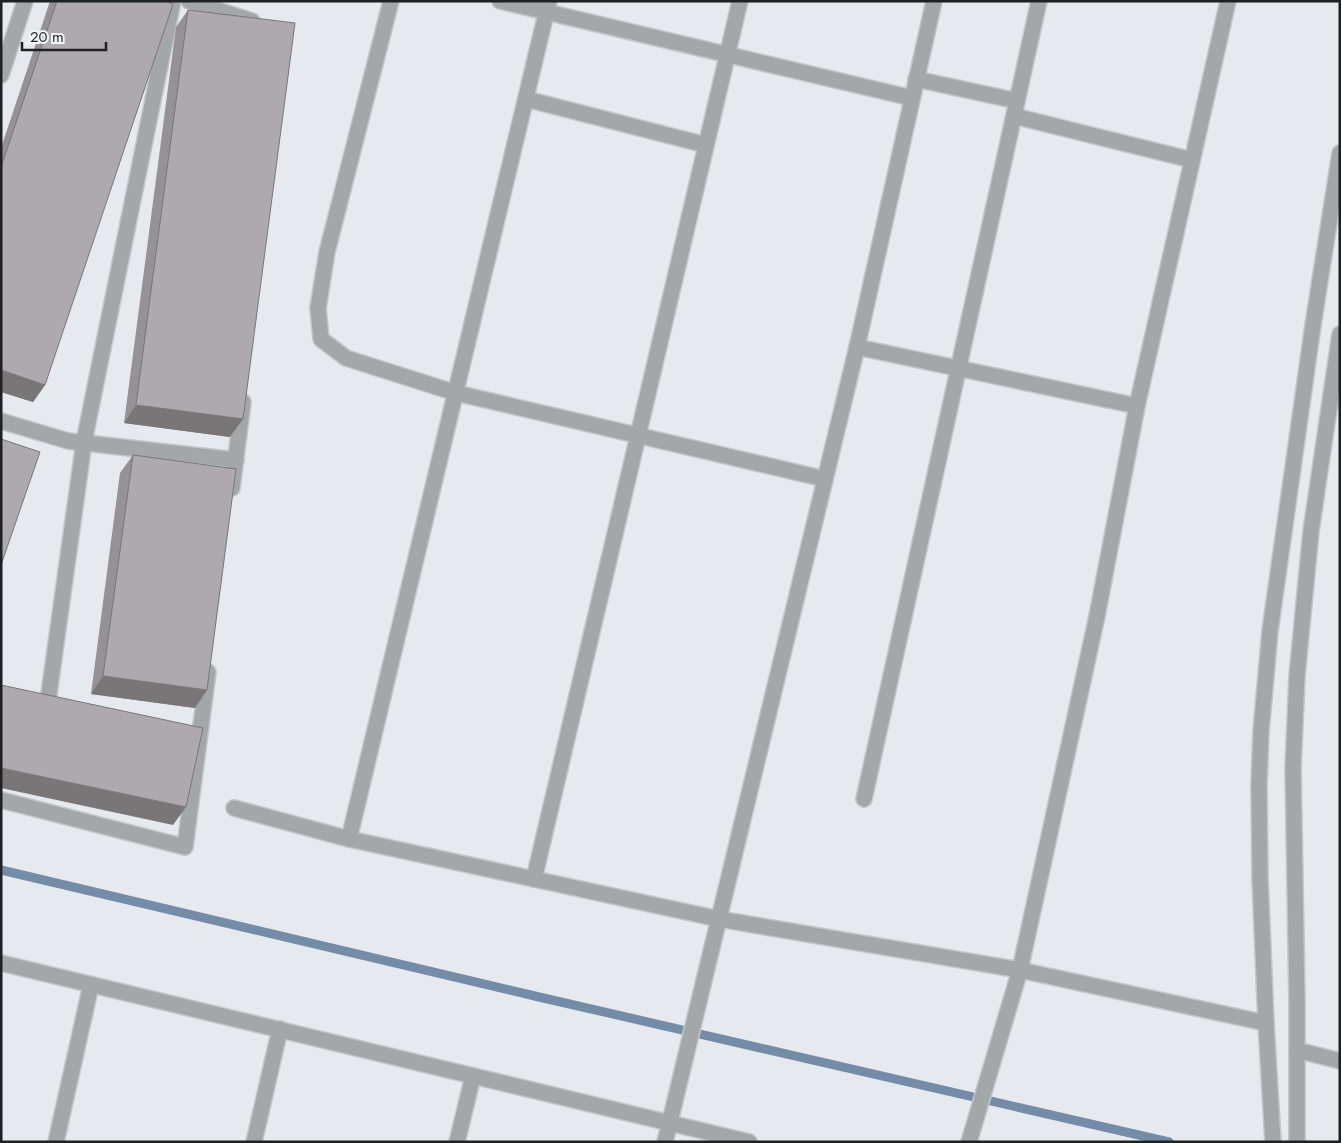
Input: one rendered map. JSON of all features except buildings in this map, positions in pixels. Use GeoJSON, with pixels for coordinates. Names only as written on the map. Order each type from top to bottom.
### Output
{"type":"FeatureCollection","features":[{"type":"Feature","properties":{"kind":"street"},"geometry":{"type":"LineString","coordinates":[[1,75],[25,1]]}},
{"type":"Feature","properties":{"kind":"street"},"geometry":{"type":"LineString","coordinates":[[48,701],[84,442],[172,1]]}},
{"type":"Feature","properties":{"kind":"street"},"geometry":{"type":"LineString","coordinates":[[189,1],[264,25]]}},
{"type":"Feature","properties":{"kind":"street"},"geometry":{"type":"LineString","coordinates":[[391,1],[327,252],[318,308],[321,339],[346,358],[456,393],[825,479]]}},
{"type":"Feature","properties":{"kind":"street"},"geometry":{"type":"LineString","coordinates":[[500,1],[548,7],[727,55],[912,98]]}},
{"type":"Feature","properties":{"kind":"street"},"geometry":{"type":"LineString","coordinates":[[534,879],[740,1]]}},
{"type":"Feature","properties":{"kind":"street"},"geometry":{"type":"LineString","coordinates":[[665,1142],[857,347],[934,1]]}},
{"type":"Feature","properties":{"kind":"street"},"geometry":{"type":"LineString","coordinates":[[864,799],[1039,1]]}},
{"type":"Feature","properties":{"kind":"street"},"geometry":{"type":"LineString","coordinates":[[968,1142],[1020,970],[1097,616],[1136,406],[1228,1]]}},
{"type":"Feature","properties":{"kind":"street"},"geometry":{"type":"LineString","coordinates":[[349,839],[548,7]]}},
{"type":"Feature","properties":{"kind":"street"},"geometry":{"type":"LineString","coordinates":[[916,79],[1017,101]]}},
{"type":"Feature","properties":{"kind":"street"},"geometry":{"type":"LineString","coordinates":[[526,99],[706,145]]}},
{"type":"Feature","properties":{"kind":"street"},"geometry":{"type":"LineString","coordinates":[[1014,116],[1192,160]]}},
{"type":"Feature","properties":{"kind":"street"},"geometry":{"type":"LineString","coordinates":[[1273,1135],[1260,878],[1259,785],[1261,731],[1270,631],[1313,325],[1340,153]]}},
{"type":"Feature","properties":{"kind":"street"},"geometry":{"type":"LineString","coordinates":[[1297,1142],[1298,1001],[1293,768],[1297,676],[1310,531],[1340,334]]}},
{"type":"Feature","properties":{"kind":"street"},"geometry":{"type":"LineString","coordinates":[[857,347],[1136,406]]}},
{"type":"Feature","properties":{"kind":"street"},"geometry":{"type":"LineString","coordinates":[[231,500],[246,383]]}},
{"type":"Feature","properties":{"kind":"street"},"geometry":{"type":"LineString","coordinates":[[1,421],[68,441],[236,460]]}},
{"type":"Feature","properties":{"kind":"street"},"geometry":{"type":"LineString","coordinates":[[1,800],[185,846],[210,657]]}},
{"type":"Feature","properties":{"kind":"street"},"geometry":{"type":"LineString","coordinates":[[29,696],[67,705]]}},
{"type":"Feature","properties":{"kind":"street"},"geometry":{"type":"LineString","coordinates":[[181,731],[200,735]]}},
{"type":"Feature","properties":{"kind":"street"},"geometry":{"type":"LineString","coordinates":[[234,808],[349,839],[719,920],[1020,970],[1266,1023]]}},
{"type":"Feature","properties":{"kind":"street"},"geometry":{"type":"LineString","coordinates":[[1,963],[749,1142]]}},
{"type":"Feature","properties":{"kind":"street"},"geometry":{"type":"LineString","coordinates":[[56,1142],[91,985]]}},
{"type":"Feature","properties":{"kind":"street"},"geometry":{"type":"LineString","coordinates":[[254,1142],[280,1029]]}},
{"type":"Feature","properties":{"kind":"street"},"geometry":{"type":"LineString","coordinates":[[1297,1050],[1340,1061]]}},
{"type":"Feature","properties":{"kind":"street"},"geometry":{"type":"LineString","coordinates":[[457,1142],[473,1076]]}},
{"type":"Feature","properties":{"kind":"waterway"},"geometry":{"type":"LineString","coordinates":[[1,870],[539,997],[1169,1142]]}}]}
